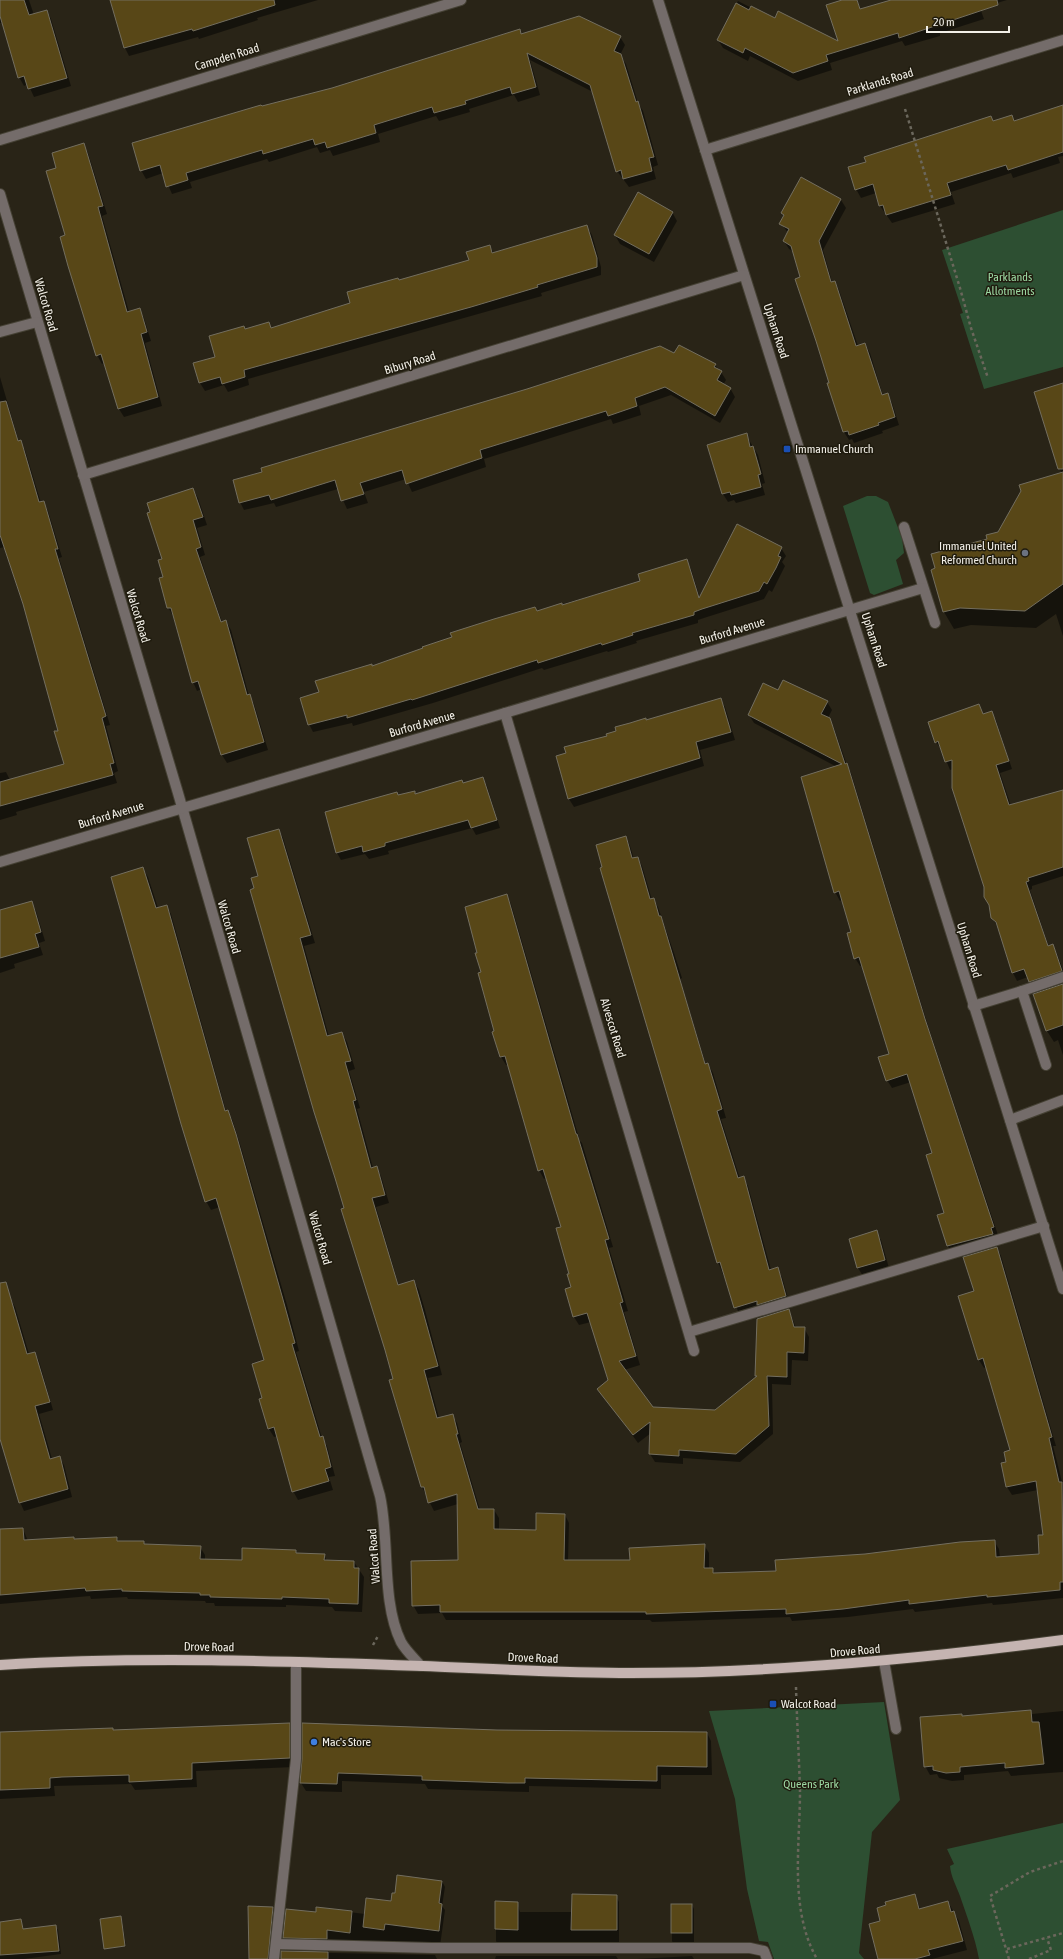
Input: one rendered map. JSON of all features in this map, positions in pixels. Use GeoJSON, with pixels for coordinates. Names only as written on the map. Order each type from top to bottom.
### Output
{"type":"FeatureCollection","features":[{"type":"Feature","properties":{"kind":"main road","name":"Drove Road"},"geometry":{"type":"LineString","coordinates":[[0,1665],[157,1660],[421,1666],[561,1672],[631,1673],[796,1668],[884,1661],[1063,1640]]}},
{"type":"Feature","properties":{"kind":"street","name":"Campden Road"},"geometry":{"type":"LineString","coordinates":[[0,140],[461,0]]}},
{"type":"Feature","properties":{"kind":"street","name":"Upham Road"},"geometry":{"type":"LineString","coordinates":[[658,0],[1063,1289]]}},
{"type":"Feature","properties":{"kind":"street","name":"Parklands Road"},"geometry":{"type":"LineString","coordinates":[[705,150],[1063,40]]}},
{"type":"Feature","properties":{"kind":"street","name":"Walcot Road"},"geometry":{"type":"LineString","coordinates":[[0,194],[182,808],[380,1496],[384,1522],[389,1591],[398,1634],[404,1646],[421,1666]]}},
{"type":"Feature","properties":{"kind":"street","name":"Bibury Road"},"geometry":{"type":"LineString","coordinates":[[83,475],[744,275]]}},
{"type":"Feature","properties":{"kind":"street"},"geometry":{"type":"LineString","coordinates":[[0,332],[37,322]]}},
{"type":"Feature","properties":{"kind":"street"},"geometry":{"type":"LineString","coordinates":[[904,527],[935,623]]}},
{"type":"Feature","properties":{"kind":"street","name":"Burford Avenue"},"geometry":{"type":"LineString","coordinates":[[0,862],[923,588]]}},
{"type":"Feature","properties":{"kind":"street","name":"Alvescot Road"},"geometry":{"type":"LineString","coordinates":[[506,713],[694,1351]]}},
{"type":"Feature","properties":{"kind":"street"},"geometry":{"type":"LineString","coordinates":[[973,1006],[1063,977]]}},
{"type":"Feature","properties":{"kind":"street"},"geometry":{"type":"LineString","coordinates":[[1022,991],[1046,1065]]}},
{"type":"Feature","properties":{"kind":"street"},"geometry":{"type":"LineString","coordinates":[[1010,1120],[1063,1100]]}},
{"type":"Feature","properties":{"kind":"street"},"geometry":{"type":"LineString","coordinates":[[689,1332],[1044,1226]]}},
{"type":"Feature","properties":{"kind":"street"},"geometry":{"type":"LineString","coordinates":[[884,1661],[896,1729]]}},
{"type":"Feature","properties":{"kind":"street"},"geometry":{"type":"LineString","coordinates":[[274,1959],[296,1760],[296,1663]]}},
{"type":"Feature","properties":{"kind":"street"},"geometry":{"type":"LineString","coordinates":[[276,1944],[432,1948],[750,1948],[764,1951],[767,1959]]}},
{"type":"Feature","properties":{"kind":"path"},"geometry":{"type":"LineString","coordinates":[[899,90],[971,328],[988,378]]}},
{"type":"Feature","properties":{"kind":"path"},"geometry":{"type":"LineString","coordinates":[[796,1668],[800,1790],[799,1893],[809,1940],[817,1959]]}},
{"type":"Feature","properties":{"kind":"path"},"geometry":{"type":"LineString","coordinates":[[1010,1959],[990,1896],[1030,1872],[1063,1862]]}},
{"type":"Feature","properties":{"kind":"path"},"geometry":{"type":"LineString","coordinates":[[1006,1950],[1063,1933]]}},
{"type":"Feature","properties":{"kind":"path"},"geometry":{"type":"LineString","coordinates":[[1029,1959],[1051,1950],[1047,1938]]}},
{"type":"Feature","properties":{"kind":"green space","name":"Parklands Allotments"},"geometry":{"type":"Polygon","coordinates":[[[1063,210],[1063,367],[984,389],[960,314],[963,313],[942,250],[1063,210]]]}},
{"type":"Feature","properties":{"kind":"green space"},"geometry":{"type":"Polygon","coordinates":[[[867,496],[876,496],[888,502],[902,538],[904,553],[896,560],[903,584],[874,595],[870,593],[843,506],[867,496]]]}},
{"type":"Feature","properties":{"kind":"green space","name":"Queens Park"},"geometry":{"type":"Polygon","coordinates":[[[884,1702],[900,1800],[872,1832],[859,1953],[864,1959],[774,1959],[768,1942],[759,1941],[747,1889],[735,1799],[709,1711],[884,1702]]]}},
{"type":"Feature","properties":{"kind":"green space"},"geometry":{"type":"Polygon","coordinates":[[[1063,1823],[1063,1959],[979,1959],[971,1927],[951,1874],[950,1866],[954,1864],[947,1849],[1063,1823]]]}},
{"type":"Feature","properties":{"kind":"building"},"geometry":{"type":"Polygon","coordinates":[[[0,0],[24,0],[29,15],[47,10],[67,78],[28,89],[24,76],[18,78],[0,16],[0,0]]]}},
{"type":"Feature","properties":{"kind":"building"},"geometry":{"type":"Polygon","coordinates":[[[110,0],[274,0],[275,5],[193,31],[192,29],[124,48],[110,0]]]}},
{"type":"Feature","properties":{"kind":"building"},"geometry":{"type":"Polygon","coordinates":[[[842,0],[857,0],[860,9],[891,0],[997,0],[998,5],[899,38],[898,33],[826,55],[828,61],[793,73],[745,48],[743,53],[717,40],[736,3],[749,10],[751,6],[775,18],[778,11],[838,41],[826,5],[842,0]]]}},
{"type":"Feature","properties":{"kind":"building"},"geometry":{"type":"Polygon","coordinates":[[[579,16],[621,36],[614,51],[621,54],[636,102],[638,101],[654,157],[649,158],[652,171],[623,179],[621,170],[616,172],[590,85],[527,53],[536,87],[512,94],[510,87],[465,101],[466,104],[434,113],[432,107],[374,125],[376,133],[327,148],[325,142],[315,145],[313,139],[263,154],[262,150],[186,173],[188,180],[166,187],[160,165],[140,171],[132,143],[261,105],[262,106],[332,88],[520,29],[521,34],[579,16]]]}},
{"type":"Feature","properties":{"kind":"building"},"geometry":{"type":"Polygon","coordinates":[[[1063,105],[1063,152],[1008,170],[1006,165],[947,183],[951,195],[886,215],[883,205],[879,206],[873,184],[855,190],[848,167],[866,162],[864,157],[991,116],[993,121],[1012,115],[1014,121],[1063,105]]]}},
{"type":"Feature","properties":{"kind":"building"},"geometry":{"type":"Polygon","coordinates":[[[84,143],[103,206],[98,207],[127,312],[140,308],[147,332],[141,334],[158,397],[118,409],[101,354],[96,356],[68,266],[60,237],[65,235],[46,171],[56,168],[52,153],[84,143]]]}},
{"type":"Feature","properties":{"kind":"building"},"geometry":{"type":"Polygon","coordinates":[[[801,177],[841,199],[819,241],[831,282],[835,281],[856,346],[865,343],[882,395],[888,393],[895,417],[878,423],[879,425],[849,435],[848,431],[843,432],[827,383],[829,383],[816,341],[795,279],[800,277],[791,246],[783,241],[789,229],[779,224],[784,215],[781,213],[801,177]]]}},
{"type":"Feature","properties":{"kind":"building"},"geometry":{"type":"Polygon","coordinates":[[[638,192],[673,212],[649,254],[614,235],[638,192]]]}},
{"type":"Feature","properties":{"kind":"building"},"geometry":{"type":"Polygon","coordinates":[[[587,225],[597,258],[597,267],[537,285],[538,287],[471,307],[244,370],[245,377],[222,384],[220,377],[199,383],[193,363],[215,357],[209,336],[244,326],[245,329],[269,322],[271,328],[350,303],[347,292],[398,278],[399,280],[469,260],[466,252],[490,245],[492,253],[587,225]]]}},
{"type":"Feature","properties":{"kind":"building"},"geometry":{"type":"Polygon","coordinates":[[[679,345],[716,364],[714,367],[722,371],[717,380],[731,388],[715,416],[665,387],[635,398],[637,406],[608,416],[606,411],[480,450],[482,458],[406,484],[402,470],[360,483],[364,494],[341,501],[335,480],[271,500],[269,495],[239,503],[233,480],[262,472],[261,468],[527,389],[660,346],[674,353],[679,345]]]}},
{"type":"Feature","properties":{"kind":"building"},"geometry":{"type":"Polygon","coordinates":[[[1063,383],[1063,469],[1058,469],[1034,392],[1063,383]]]}},
{"type":"Feature","properties":{"kind":"building"},"geometry":{"type":"Polygon","coordinates":[[[6,401],[18,441],[21,440],[39,502],[44,501],[58,549],[55,549],[106,716],[102,718],[114,763],[110,764],[113,775],[0,806],[0,782],[64,764],[54,731],[58,731],[23,604],[0,535],[0,402],[6,401]]]}},
{"type":"Feature","properties":{"kind":"building"},"geometry":{"type":"Polygon","coordinates":[[[747,433],[750,447],[753,446],[761,474],[758,475],[761,487],[731,495],[730,492],[722,494],[707,445],[747,433]]]}},
{"type":"Feature","properties":{"kind":"building","name":"Immanuel United Reformed Church"},"geometry":{"type":"Polygon","coordinates":[[[1063,472],[1063,584],[1025,611],[960,608],[943,612],[931,570],[935,568],[931,554],[987,539],[986,535],[998,532],[1021,491],[1019,485],[1063,472]]]}},
{"type":"Feature","properties":{"kind":"building"},"geometry":{"type":"Polygon","coordinates":[[[193,488],[203,517],[193,520],[201,547],[196,549],[221,622],[226,620],[247,695],[250,694],[264,742],[221,755],[198,681],[192,683],[171,608],[167,608],[159,578],[163,577],[158,560],[162,559],[147,513],[150,512],[147,503],[193,488]]]}},
{"type":"Feature","properties":{"kind":"building"},"geometry":{"type":"Polygon","coordinates":[[[737,524],[782,547],[778,556],[781,557],[776,568],[767,584],[764,582],[759,591],[702,609],[694,612],[694,615],[632,633],[633,635],[602,645],[601,643],[538,663],[537,660],[412,700],[411,699],[347,718],[347,715],[308,725],[300,698],[319,692],[315,681],[372,664],[372,666],[423,648],[422,647],[452,637],[450,633],[535,607],[537,611],[562,603],[562,605],[640,581],[638,574],[687,559],[699,598],[737,524]]]}},
{"type":"Feature","properties":{"kind":"building"},"geometry":{"type":"Polygon","coordinates":[[[783,680],[828,701],[821,714],[830,718],[845,764],[847,763],[925,1019],[994,1227],[991,1228],[993,1234],[947,1246],[937,1215],[944,1213],[926,1155],[932,1153],[907,1074],[886,1081],[878,1057],[889,1054],[859,957],[854,959],[847,933],[851,932],[839,891],[834,893],[801,777],[842,764],[748,715],[763,683],[778,690],[783,680]]]}},
{"type":"Feature","properties":{"kind":"building"},"geometry":{"type":"Polygon","coordinates":[[[721,698],[731,732],[696,742],[700,758],[568,799],[556,756],[566,753],[564,747],[607,736],[606,734],[616,731],[615,727],[646,718],[646,720],[721,698]]]}},
{"type":"Feature","properties":{"kind":"building"},"geometry":{"type":"Polygon","coordinates":[[[979,704],[983,714],[992,711],[1009,761],[996,765],[1009,805],[1063,790],[1063,867],[1028,878],[1029,881],[1026,882],[1048,946],[1053,944],[1062,971],[1029,982],[1024,969],[1012,973],[996,922],[991,918],[989,905],[984,897],[984,887],[952,788],[952,760],[945,762],[938,741],[935,743],[928,722],[979,704]]]}},
{"type":"Feature","properties":{"kind":"building"},"geometry":{"type":"Polygon","coordinates":[[[483,777],[497,820],[471,828],[468,820],[385,843],[385,846],[363,852],[362,846],[336,853],[325,812],[397,792],[398,795],[415,791],[415,794],[462,780],[463,783],[483,777]]]}},
{"type":"Feature","properties":{"kind":"building"},"geometry":{"type":"Polygon","coordinates":[[[279,829],[311,935],[300,938],[327,1036],[342,1032],[351,1061],[345,1062],[356,1100],[353,1101],[371,1168],[377,1166],[385,1195],[372,1198],[398,1285],[414,1280],[438,1366],[424,1370],[437,1418],[453,1414],[458,1434],[456,1434],[478,1509],[494,1509],[494,1529],[536,1530],[536,1513],[565,1514],[564,1560],[630,1560],[629,1548],[705,1544],[704,1568],[713,1568],[713,1573],[776,1571],[775,1560],[865,1554],[960,1542],[995,1540],[996,1557],[1039,1554],[1038,1535],[1043,1535],[1036,1481],[1006,1487],[1001,1463],[1006,1462],[1004,1452],[1010,1450],[983,1358],[978,1360],[958,1296],[974,1291],[963,1257],[997,1247],[1052,1437],[1049,1438],[1059,1482],[1062,1482],[1063,1582],[1060,1582],[1060,1590],[987,1597],[987,1595],[909,1604],[909,1600],[843,1609],[786,1614],[786,1609],[646,1614],[646,1612],[440,1612],[440,1605],[412,1606],[411,1561],[458,1560],[457,1494],[428,1503],[424,1487],[421,1487],[389,1380],[393,1379],[385,1350],[341,1209],[344,1208],[314,1112],[250,890],[254,888],[251,878],[258,876],[247,838],[279,829]]]}},
{"type":"Feature","properties":{"kind":"building"},"geometry":{"type":"Polygon","coordinates":[[[626,836],[632,858],[638,857],[650,899],[654,898],[659,916],[661,916],[705,1064],[708,1063],[722,1109],[717,1111],[738,1178],[744,1176],[769,1270],[778,1267],[786,1296],[757,1305],[757,1301],[734,1308],[720,1262],[717,1263],[600,868],[602,867],[596,845],[626,836]]]}},
{"type":"Feature","properties":{"kind":"building"},"geometry":{"type":"Polygon","coordinates":[[[143,867],[156,908],[167,905],[225,1111],[228,1110],[236,1134],[295,1343],[292,1344],[320,1437],[323,1436],[331,1467],[325,1469],[329,1481],[292,1492],[274,1427],[268,1429],[259,1399],[262,1398],[252,1364],[264,1360],[234,1258],[216,1198],[205,1202],[181,1124],[111,877],[143,867]]]}},
{"type":"Feature","properties":{"kind":"building"},"geometry":{"type":"Polygon","coordinates":[[[507,894],[576,1134],[609,1239],[605,1240],[623,1302],[620,1303],[636,1356],[619,1361],[653,1407],[715,1410],[757,1376],[755,1376],[757,1319],[789,1309],[794,1327],[805,1327],[804,1353],[787,1352],[787,1377],[767,1376],[769,1426],[736,1454],[679,1450],[679,1456],[649,1454],[650,1422],[633,1435],[597,1389],[608,1380],[587,1313],[573,1317],[565,1289],[571,1287],[567,1274],[569,1274],[556,1228],[561,1227],[543,1169],[538,1171],[505,1056],[500,1057],[492,1032],[494,1031],[478,973],[481,972],[475,953],[477,953],[465,907],[507,894]]]}},
{"type":"Feature","properties":{"kind":"building"},"geometry":{"type":"Polygon","coordinates":[[[32,901],[41,932],[35,934],[39,947],[0,958],[0,910],[32,901]]]}},
{"type":"Feature","properties":{"kind":"building"},"geometry":{"type":"Polygon","coordinates":[[[1063,984],[1063,1025],[1046,1031],[1033,994],[1063,984]]]}},
{"type":"Feature","properties":{"kind":"building"},"geometry":{"type":"Polygon","coordinates":[[[877,1230],[885,1260],[857,1268],[849,1239],[877,1230]]]}},
{"type":"Feature","properties":{"kind":"building"},"geometry":{"type":"Polygon","coordinates":[[[6,1282],[27,1354],[35,1352],[50,1402],[35,1406],[50,1459],[60,1456],[68,1489],[19,1503],[0,1439],[0,1283],[6,1282]]]}},
{"type":"Feature","properties":{"kind":"building"},"geometry":{"type":"Polygon","coordinates":[[[23,1528],[24,1540],[74,1537],[74,1539],[117,1537],[117,1541],[144,1541],[144,1544],[201,1546],[200,1559],[242,1560],[242,1548],[296,1550],[296,1553],[325,1554],[324,1560],[354,1561],[354,1568],[359,1568],[358,1604],[329,1603],[329,1599],[282,1597],[282,1599],[210,1597],[210,1595],[200,1595],[200,1593],[122,1591],[122,1589],[86,1591],[85,1588],[0,1595],[0,1529],[23,1528]]]}},
{"type":"Feature","properties":{"kind":"building"},"geometry":{"type":"Polygon","coordinates":[[[1031,1710],[1032,1722],[1039,1722],[1044,1764],[1005,1768],[1005,1763],[960,1767],[960,1772],[946,1773],[933,1770],[933,1766],[924,1767],[920,1717],[962,1714],[962,1716],[1031,1710]]]}},
{"type":"Feature","properties":{"kind":"building"},"geometry":{"type":"Polygon","coordinates":[[[290,1723],[290,1758],[192,1763],[192,1779],[129,1782],[129,1775],[62,1777],[50,1778],[50,1788],[0,1790],[0,1732],[113,1728],[113,1730],[290,1723]]]}},
{"type":"Feature","properties":{"kind":"building"},"geometry":{"type":"Polygon","coordinates":[[[302,1723],[497,1730],[707,1732],[707,1767],[657,1766],[657,1781],[525,1778],[525,1783],[508,1783],[422,1780],[422,1776],[338,1773],[337,1784],[300,1783],[302,1723]]]}},
{"type":"Feature","properties":{"kind":"building"},"geometry":{"type":"Polygon","coordinates":[[[397,1875],[442,1881],[439,1903],[442,1904],[439,1931],[385,1924],[384,1930],[363,1927],[366,1898],[391,1901],[392,1893],[395,1893],[397,1875]]]}},
{"type":"Feature","properties":{"kind":"building"},"geometry":{"type":"Polygon","coordinates":[[[572,1894],[617,1895],[617,1930],[571,1930],[572,1894]]]}},
{"type":"Feature","properties":{"kind":"building"},"geometry":{"type":"Polygon","coordinates":[[[915,1894],[919,1909],[948,1901],[951,1912],[954,1911],[963,1941],[928,1950],[930,1955],[915,1959],[878,1959],[869,1924],[880,1921],[877,1908],[886,1905],[885,1902],[915,1894]]]}},
{"type":"Feature","properties":{"kind":"building"},"geometry":{"type":"Polygon","coordinates":[[[495,1901],[518,1902],[518,1930],[495,1929],[495,1901]]]}},
{"type":"Feature","properties":{"kind":"building"},"geometry":{"type":"Polygon","coordinates":[[[671,1904],[692,1904],[692,1933],[671,1933],[671,1904]]]}},
{"type":"Feature","properties":{"kind":"building"},"geometry":{"type":"Polygon","coordinates":[[[248,1906],[273,1907],[268,1959],[249,1959],[248,1906]]]}},
{"type":"Feature","properties":{"kind":"building"},"geometry":{"type":"Polygon","coordinates":[[[316,1907],[352,1911],[350,1933],[327,1930],[327,1939],[283,1938],[286,1909],[316,1912],[316,1907]]]}},
{"type":"Feature","properties":{"kind":"building"},"geometry":{"type":"Polygon","coordinates":[[[121,1916],[125,1946],[104,1949],[100,1919],[121,1916]]]}},
{"type":"Feature","properties":{"kind":"building"},"geometry":{"type":"Polygon","coordinates":[[[21,1919],[23,1929],[56,1925],[59,1951],[0,1955],[0,1922],[21,1919]]]}},
{"type":"Feature","properties":{"kind":"building"},"geometry":{"type":"Polygon","coordinates":[[[281,1951],[328,1952],[328,1959],[281,1959],[281,1951]]]}},
{"type":"Feature","properties":{"kind":"place","name":"Immanuel Church"},"geometry":{"type":"Point","coordinates":[787,449]}},
{"type":"Feature","properties":{"kind":"place","name":"Immanuel United Reformed Church"},"geometry":{"type":"Point","coordinates":[1025,553]}},
{"type":"Feature","properties":{"kind":"place","name":"Walcot Road"},"geometry":{"type":"Point","coordinates":[773,1704]}},
{"type":"Feature","properties":{"kind":"place","name":"Mac's Store"},"geometry":{"type":"Point","coordinates":[314,1742]}}]}
